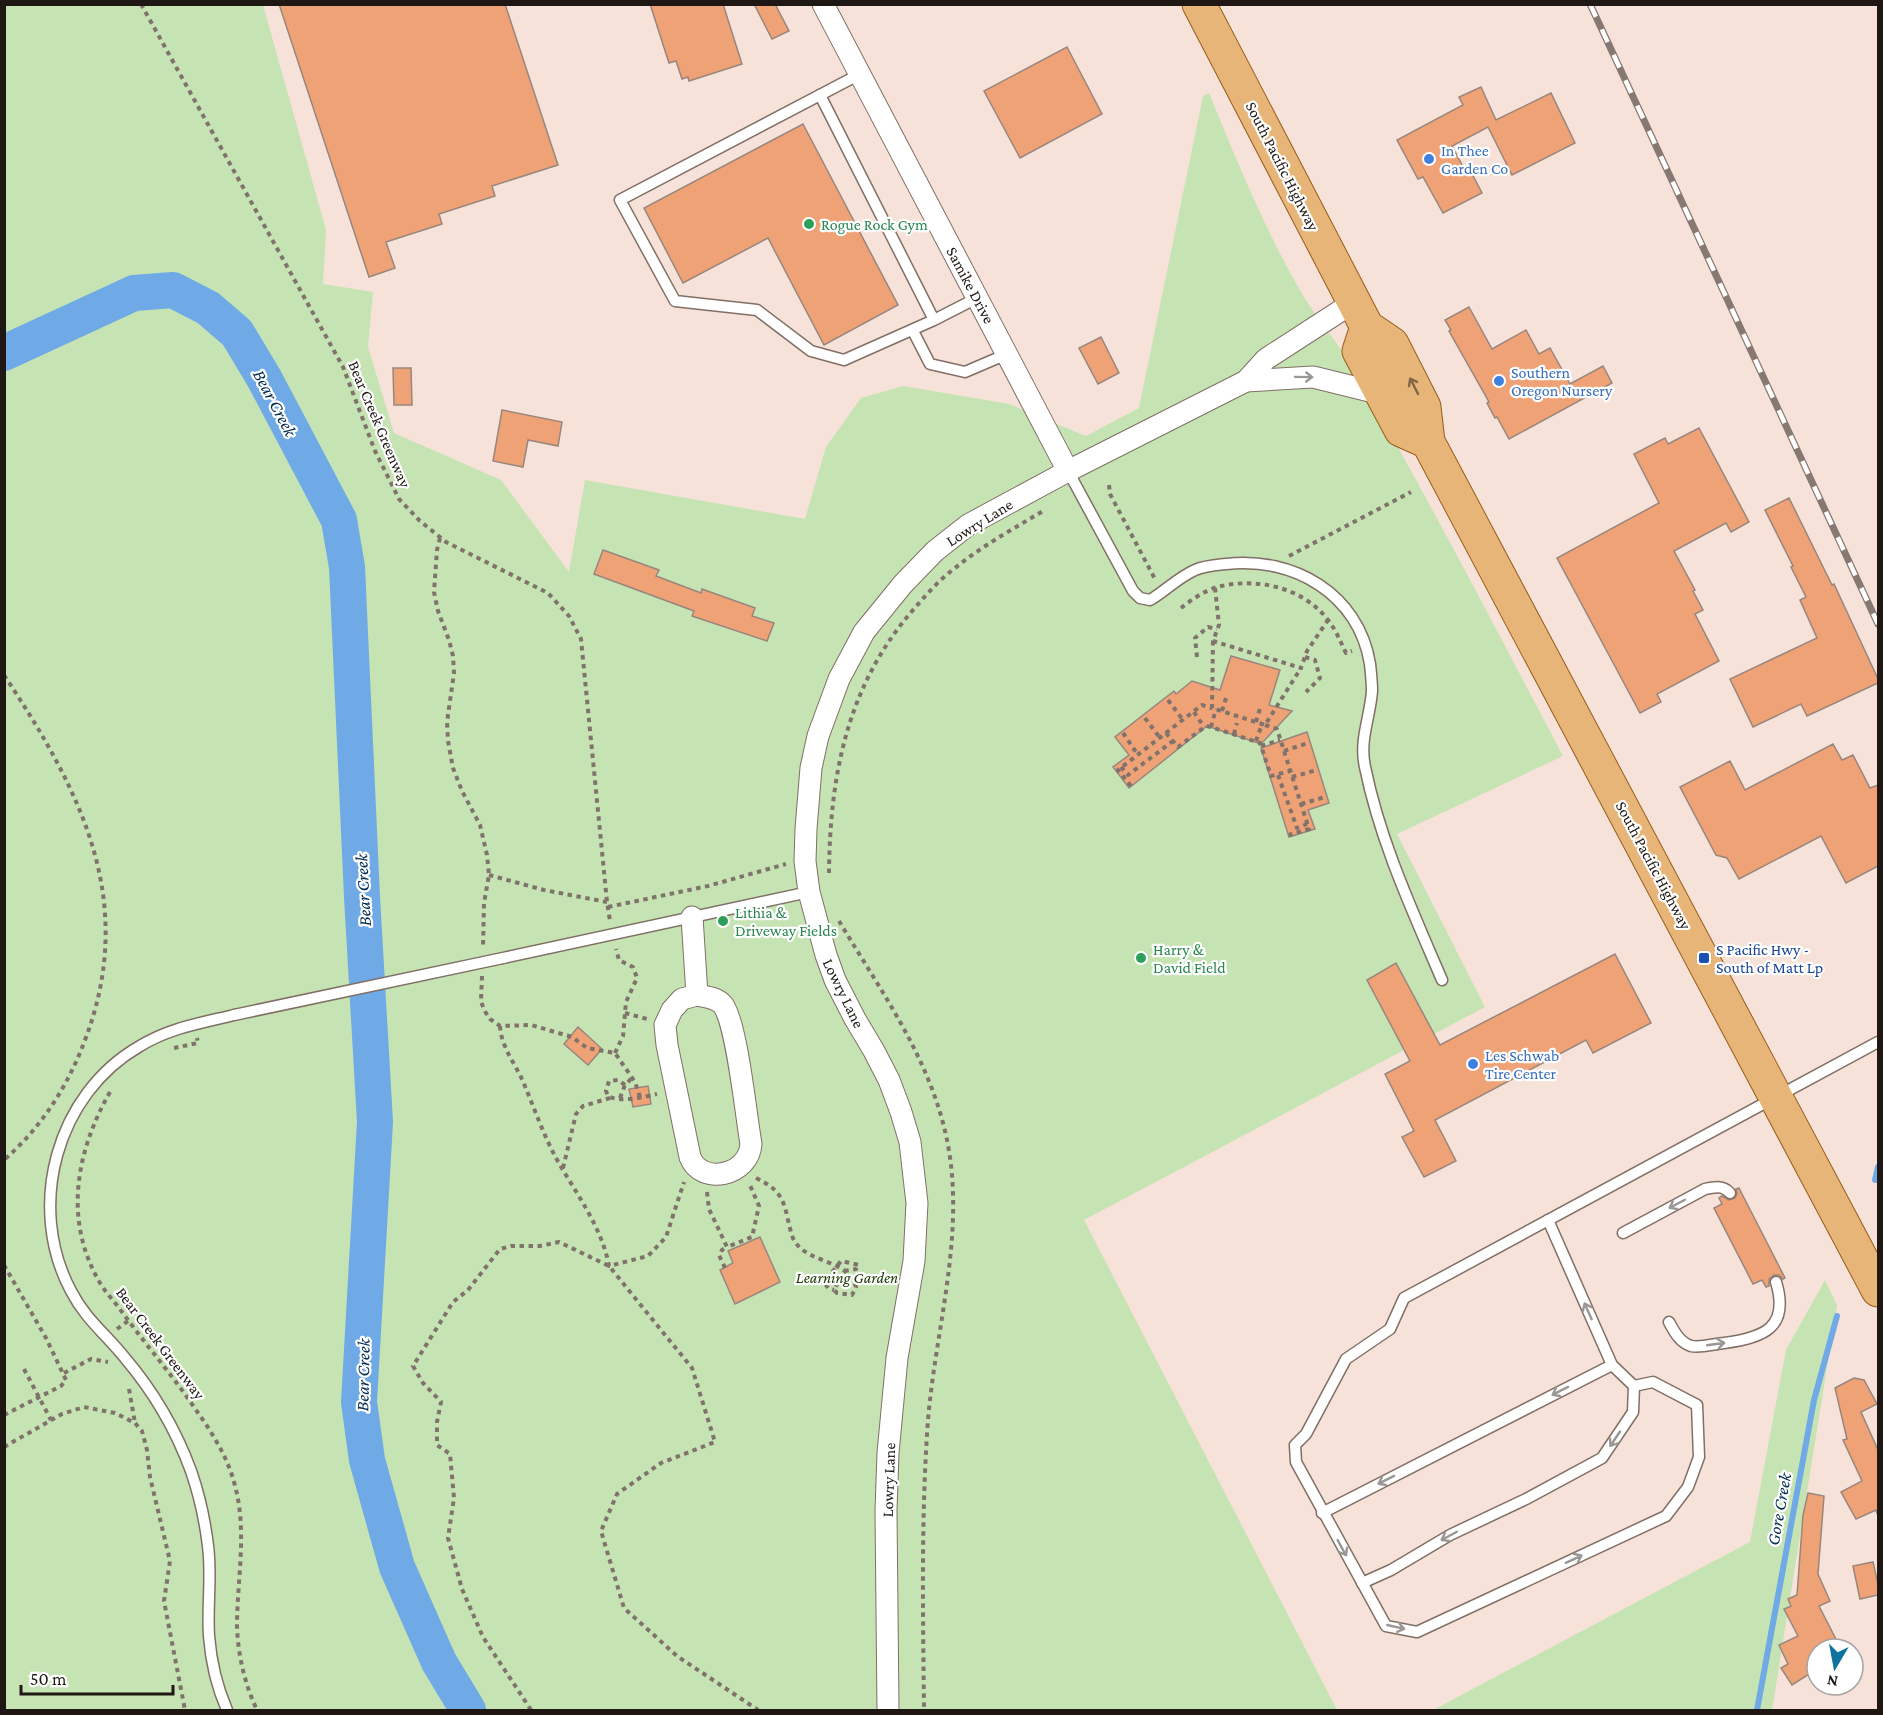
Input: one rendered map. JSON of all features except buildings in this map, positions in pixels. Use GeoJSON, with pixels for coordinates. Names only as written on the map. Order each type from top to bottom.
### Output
{"type":"FeatureCollection","features":[{"type":"Feature","properties":{"kind":"main road","name":"South Pacific Highway"},"geometry":{"type":"LineString","coordinates":[[1199,4],[1360,314],[1392,344],[1424,406],[1428,442],[1704,958],[1878,1290]]}},
{"type":"Feature","properties":{"kind":"main road"},"geometry":{"type":"LineString","coordinates":[[1360,314],[1359,351],[1401,430],[1428,442]]}},
{"type":"Feature","properties":{"kind":"street","name":"Samike Drive"},"geometry":{"type":"LineString","coordinates":[[823,4],[1068,471]]}},
{"type":"Feature","properties":{"kind":"street","name":"Lowry Lane"},"geometry":{"type":"LineString","coordinates":[[888,1710],[886,1592],[888,1453],[897,1358],[917,1233],[915,1172],[910,1142],[890,1080],[835,980],[809,892],[805,857],[811,768],[828,705],[851,653],[864,632],[897,591],[935,551],[968,525],[1068,471],[1246,381],[1266,359],[1360,314]]}},
{"type":"Feature","properties":{"kind":"street","name":"Lowry Lane"},"geometry":{"type":"LineString","coordinates":[[1246,381],[1313,377],[1382,394]]}},
{"type":"Feature","properties":{"kind":"street"},"geometry":{"type":"LineString","coordinates":[[692,917],[697,995]]}},
{"type":"Feature","properties":{"kind":"street"},"geometry":{"type":"LineString","coordinates":[[697,995],[713,997],[722,1005],[732,1026],[751,1144],[751,1151],[742,1166],[724,1173],[699,1169],[687,1149],[665,1024],[672,1010],[682,999],[697,995]]}},
{"type":"Feature","properties":{"kind":"lane"},"geometry":{"type":"LineString","coordinates":[[860,74],[620,200],[675,301],[757,310],[811,351],[844,360],[913,331],[977,298]]}},
{"type":"Feature","properties":{"kind":"lane"},"geometry":{"type":"LineString","coordinates":[[820,95],[934,320]]}},
{"type":"Feature","properties":{"kind":"lane"},"geometry":{"type":"LineString","coordinates":[[913,331],[930,364],[965,372],[1007,354]]}},
{"type":"Feature","properties":{"kind":"lane"},"geometry":{"type":"LineString","coordinates":[[1068,471],[1133,591],[1140,598],[1150,600],[1196,570],[1244,561],[1263,562],[1307,577],[1328,590],[1347,609],[1360,631],[1370,665],[1372,691],[1362,737],[1365,768],[1392,863],[1442,980]]}},
{"type":"Feature","properties":{"kind":"lane"},"geometry":{"type":"LineString","coordinates":[[227,1710],[214,1671],[209,1635],[208,1545],[190,1470],[175,1434],[144,1382],[124,1356],[92,1324],[70,1289],[52,1238],[50,1200],[55,1160],[67,1128],[83,1099],[103,1075],[138,1046],[164,1033],[234,1015],[809,892]]}},
{"type":"Feature","properties":{"kind":"lane"},"geometry":{"type":"LineString","coordinates":[[1634,1386],[1653,1382],[1696,1405],[1699,1457],[1688,1487],[1666,1516],[1417,1632],[1386,1626],[1296,1462],[1295,1445],[1306,1434],[1346,1359],[1390,1329],[1404,1298],[1878,1042]]}},
{"type":"Feature","properties":{"kind":"lane"},"geometry":{"type":"LineString","coordinates":[[1623,1233],[1705,1189],[1716,1186],[1725,1188],[1730,1193]]}},
{"type":"Feature","properties":{"kind":"lane"},"geometry":{"type":"LineString","coordinates":[[1362,1583],[1391,1570],[1450,1535],[1602,1458],[1633,1412],[1634,1386],[1612,1365],[1548,1220]]}},
{"type":"Feature","properties":{"kind":"lane"},"geometry":{"type":"LineString","coordinates":[[1669,1322],[1681,1340],[1691,1346],[1732,1342],[1765,1333],[1779,1317],[1780,1296],[1776,1282]]}},
{"type":"Feature","properties":{"kind":"lane"},"geometry":{"type":"LineString","coordinates":[[1322,1513],[1612,1365]]}},
{"type":"Feature","properties":{"kind":"path","name":"Bear Creek Greenway"},"geometry":{"type":"LineString","coordinates":[[141,4],[343,367],[375,451],[399,499],[420,521],[446,542],[548,593],[569,616],[581,639],[609,916]]}},
{"type":"Feature","properties":{"kind":"path"},"geometry":{"type":"LineString","coordinates":[[1109,485],[1110,494],[1156,581]]}},
{"type":"Feature","properties":{"kind":"path"},"geometry":{"type":"LineString","coordinates":[[1280,588],[1289,556],[1411,492]]}},
{"type":"Feature","properties":{"kind":"path"},"geometry":{"type":"LineString","coordinates":[[829,879],[832,801],[836,772],[859,694],[876,662],[897,629],[953,569],[1043,511]]}},
{"type":"Feature","properties":{"kind":"path"},"geometry":{"type":"LineString","coordinates":[[440,537],[434,592],[453,656],[454,673],[447,722],[448,741],[456,776],[480,825],[487,855],[489,875],[484,903],[483,949]]}},
{"type":"Feature","properties":{"kind":"path"},"geometry":{"type":"LineString","coordinates":[[1180,608],[1192,599],[1215,588],[1238,583],[1263,584],[1280,588],[1305,599],[1328,620],[1346,653],[1366,647]]}},
{"type":"Feature","properties":{"kind":"path"},"geometry":{"type":"LineString","coordinates":[[1211,727],[1214,709],[1213,641],[1219,625],[1215,588]]}},
{"type":"Feature","properties":{"kind":"path"},"geometry":{"type":"LineString","coordinates":[[1256,741],[1328,620]]}},
{"type":"Feature","properties":{"kind":"path"},"geometry":{"type":"LineString","coordinates":[[1197,657],[1195,638],[1208,627],[1217,630]]}},
{"type":"Feature","properties":{"kind":"path"},"geometry":{"type":"LineString","coordinates":[[1213,641],[1301,668]]}},
{"type":"Feature","properties":{"kind":"path"},"geometry":{"type":"LineString","coordinates":[[1305,657],[1315,660],[1320,678],[1306,692]]}},
{"type":"Feature","properties":{"kind":"path"},"geometry":{"type":"LineString","coordinates":[[4,675],[68,782],[92,839],[105,903],[106,937],[102,985],[78,1060],[46,1115],[22,1144],[4,1160]]}},
{"type":"Feature","properties":{"kind":"path"},"geometry":{"type":"LineString","coordinates":[[1222,711],[1227,695]]}},
{"type":"Feature","properties":{"kind":"path"},"geometry":{"type":"LineString","coordinates":[[1168,700],[1183,720]]}},
{"type":"Feature","properties":{"kind":"path"},"geometry":{"type":"LineString","coordinates":[[1131,786],[1118,770],[1202,705],[1222,711],[1277,729],[1309,829],[1289,835]]}},
{"type":"Feature","properties":{"kind":"path"},"geometry":{"type":"LineString","coordinates":[[1256,722],[1261,705]]}},
{"type":"Feature","properties":{"kind":"path"},"geometry":{"type":"LineString","coordinates":[[1194,712],[1204,727]]}},
{"type":"Feature","properties":{"kind":"path"},"geometry":{"type":"LineString","coordinates":[[1145,718],[1160,738]]}},
{"type":"Feature","properties":{"kind":"path"},"geometry":{"type":"LineString","coordinates":[[1234,734],[1237,723]]}},
{"type":"Feature","properties":{"kind":"path"},"geometry":{"type":"LineString","coordinates":[[1166,733],[1178,747],[1206,726],[1234,734],[1260,742],[1271,776],[1290,771]]}},
{"type":"Feature","properties":{"kind":"path"},"geometry":{"type":"LineString","coordinates":[[1123,733],[1138,755]]}},
{"type":"Feature","properties":{"kind":"path"},"geometry":{"type":"LineString","coordinates":[[1261,746],[1280,740]]}},
{"type":"Feature","properties":{"kind":"path"},"geometry":{"type":"LineString","coordinates":[[1121,768],[1128,775],[1173,741]]}},
{"type":"Feature","properties":{"kind":"path"},"geometry":{"type":"LineString","coordinates":[[1284,750],[1308,742]]}},
{"type":"Feature","properties":{"kind":"path"},"geometry":{"type":"LineString","coordinates":[[1143,751],[1149,759]]}},
{"type":"Feature","properties":{"kind":"path"},"geometry":{"type":"LineString","coordinates":[[1292,777],[1317,770]]}},
{"type":"Feature","properties":{"kind":"path"},"geometry":{"type":"LineString","coordinates":[[1278,775],[1297,828],[1307,824]]}},
{"type":"Feature","properties":{"kind":"path"},"geometry":{"type":"LineString","coordinates":[[1289,805],[1325,796]]}},
{"type":"Feature","properties":{"kind":"path"},"geometry":{"type":"LineString","coordinates":[[489,875],[607,905],[708,886],[790,862]]}},
{"type":"Feature","properties":{"kind":"path"},"geometry":{"type":"LineString","coordinates":[[836,915],[871,970],[921,1059],[945,1130],[950,1156],[953,1190],[949,1271],[928,1419],[922,1591],[924,1710]]}},
{"type":"Feature","properties":{"kind":"path"},"geometry":{"type":"LineString","coordinates":[[615,1053],[622,1036],[626,1002],[636,982],[637,973],[633,967],[619,960],[616,951]]}},
{"type":"Feature","properties":{"kind":"path"},"geometry":{"type":"LineString","coordinates":[[482,970],[481,1001],[490,1019],[500,1026],[531,1025],[572,1037],[587,1048],[615,1053],[638,1087],[640,1097]]}},
{"type":"Feature","properties":{"kind":"path"},"geometry":{"type":"LineString","coordinates":[[625,1013],[646,1019]]}},
{"type":"Feature","properties":{"kind":"path"},"geometry":{"type":"LineString","coordinates":[[500,1026],[509,1055],[562,1169],[598,1233],[609,1266],[692,1368],[715,1442],[662,1463],[617,1494],[601,1531],[624,1608],[678,1656],[758,1710]]}},
{"type":"Feature","properties":{"kind":"path"},"geometry":{"type":"LineString","coordinates":[[166,1051],[198,1043]]}},
{"type":"Feature","properties":{"kind":"path"},"geometry":{"type":"LineString","coordinates":[[620,1098],[625,1085],[632,1078]]}},
{"type":"Feature","properties":{"kind":"path"},"geometry":{"type":"LineString","coordinates":[[611,1098],[606,1091],[609,1081],[618,1080],[625,1085]]}},
{"type":"Feature","properties":{"kind":"path","name":"Bear Creek Greenway"},"geometry":{"type":"LineString","coordinates":[[115,1087],[88,1135],[80,1167],[78,1203],[82,1238],[100,1283],[202,1417],[234,1482],[241,1524],[242,1550],[237,1629],[243,1670],[257,1710]]}},
{"type":"Feature","properties":{"kind":"path"},"geometry":{"type":"LineString","coordinates":[[562,1169],[576,1114],[583,1106],[611,1098],[640,1097],[676,1091]]}},
{"type":"Feature","properties":{"kind":"path"},"geometry":{"type":"LineString","coordinates":[[531,1710],[483,1637],[462,1589],[448,1538],[454,1498],[450,1454],[437,1445],[437,1422],[441,1402],[423,1383],[413,1366],[453,1302],[468,1290],[500,1249],[559,1242],[609,1266],[648,1256],[666,1237],[683,1183],[699,1169],[710,1209],[727,1246]]}},
{"type":"Feature","properties":{"kind":"path"},"geometry":{"type":"LineString","coordinates":[[725,1268],[719,1255],[722,1250],[752,1237],[759,1206],[747,1177],[754,1177],[780,1194],[795,1241],[805,1251],[837,1266],[846,1270],[854,1279],[856,1287],[849,1296],[837,1293],[826,1285],[827,1279],[837,1266],[842,1261],[859,1265],[856,1269],[846,1270]]}},
{"type":"Feature","properties":{"kind":"path"},"geometry":{"type":"LineString","coordinates":[[834,1290],[849,1262]]}},
{"type":"Feature","properties":{"kind":"path"},"geometry":{"type":"LineString","coordinates":[[4,1265],[66,1380],[61,1386],[4,1415]]}},
{"type":"Feature","properties":{"kind":"path"},"geometry":{"type":"LineString","coordinates":[[64,1373],[91,1359],[112,1364]]}},
{"type":"Feature","properties":{"kind":"path"},"geometry":{"type":"LineString","coordinates":[[24,1369],[51,1420]]}},
{"type":"Feature","properties":{"kind":"path"},"geometry":{"type":"LineString","coordinates":[[125,1382],[133,1402],[135,1423]]}},
{"type":"Feature","properties":{"kind":"path"},"geometry":{"type":"LineString","coordinates":[[4,1447],[62,1414],[84,1407],[115,1413],[135,1423],[145,1437],[150,1477],[170,1561],[164,1601],[185,1710]]}},
{"type":"Feature","properties":{"kind":"green space","name":"Lithia & Driveway Fields"},"geometry":{"type":"Polygon","coordinates":[[[5,5],[263,5],[326,230],[323,284],[373,292],[368,347],[394,433],[501,480],[569,572],[585,480],[805,519],[826,447],[861,398],[903,386],[1009,404],[1086,436],[1139,408],[1203,96],[1209,93],[1250,192],[1285,264],[1304,298],[1349,362],[1383,420],[1563,756],[1397,834],[1485,1007],[1084,1220],[1337,1710],[5,1710],[5,5]]]}},
{"type":"Feature","properties":{"kind":"green space"},"geometry":{"type":"Polygon","coordinates":[[[1825,1280],[1837,1305],[1772,1710],[1433,1710],[1750,1542],[1786,1350],[1825,1280]]]}},
{"type":"Feature","properties":{"kind":"waterway","name":"Bear Creek"},"geometry":{"type":"LineString","coordinates":[[4,353],[134,293],[173,290],[208,308],[237,333],[264,378],[339,520],[347,567],[375,1122],[359,1402],[367,1460],[397,1567],[439,1662],[468,1710]]}},
{"type":"Feature","properties":{"kind":"waterway","name":"Gore Creek"},"geometry":{"type":"LineString","coordinates":[[1875,1180],[1878,1167]]}},
{"type":"Feature","properties":{"kind":"waterway","name":"Gore Creek"},"geometry":{"type":"LineString","coordinates":[[1757,1710],[1814,1400],[1837,1316]]}},
{"type":"Feature","properties":{"kind":"railway"},"geometry":{"type":"LineString","coordinates":[[1590,4],[1878,624]]}},
{"type":"Feature","properties":{"kind":"place","name":"In Thee Garden Co"},"geometry":{"type":"Point","coordinates":[1429,159]}},
{"type":"Feature","properties":{"kind":"place","name":"Rogue Rock Gym"},"geometry":{"type":"Point","coordinates":[809,224]}},
{"type":"Feature","properties":{"kind":"place","name":"Southern Oregon Nursery"},"geometry":{"type":"Point","coordinates":[1499,381]}},
{"type":"Feature","properties":{"kind":"place","name":"Lithia & Driveway Fields"},"geometry":{"type":"Point","coordinates":[723,921]}},
{"type":"Feature","properties":{"kind":"place","name":"Harry & David Field"},"geometry":{"type":"Point","coordinates":[1141,958]}},
{"type":"Feature","properties":{"kind":"place","name":"S Pacific Hwy - South of Matt Lp"},"geometry":{"type":"Point","coordinates":[1704,958]}},
{"type":"Feature","properties":{"kind":"place","name":"Les Schwab Tire Center"},"geometry":{"type":"Point","coordinates":[1473,1064]}},
{"type":"Feature","properties":{"kind":"park label","name":"Learning Garden"},"geometry":{"type":"Point","coordinates":[847,1277]}}]}
